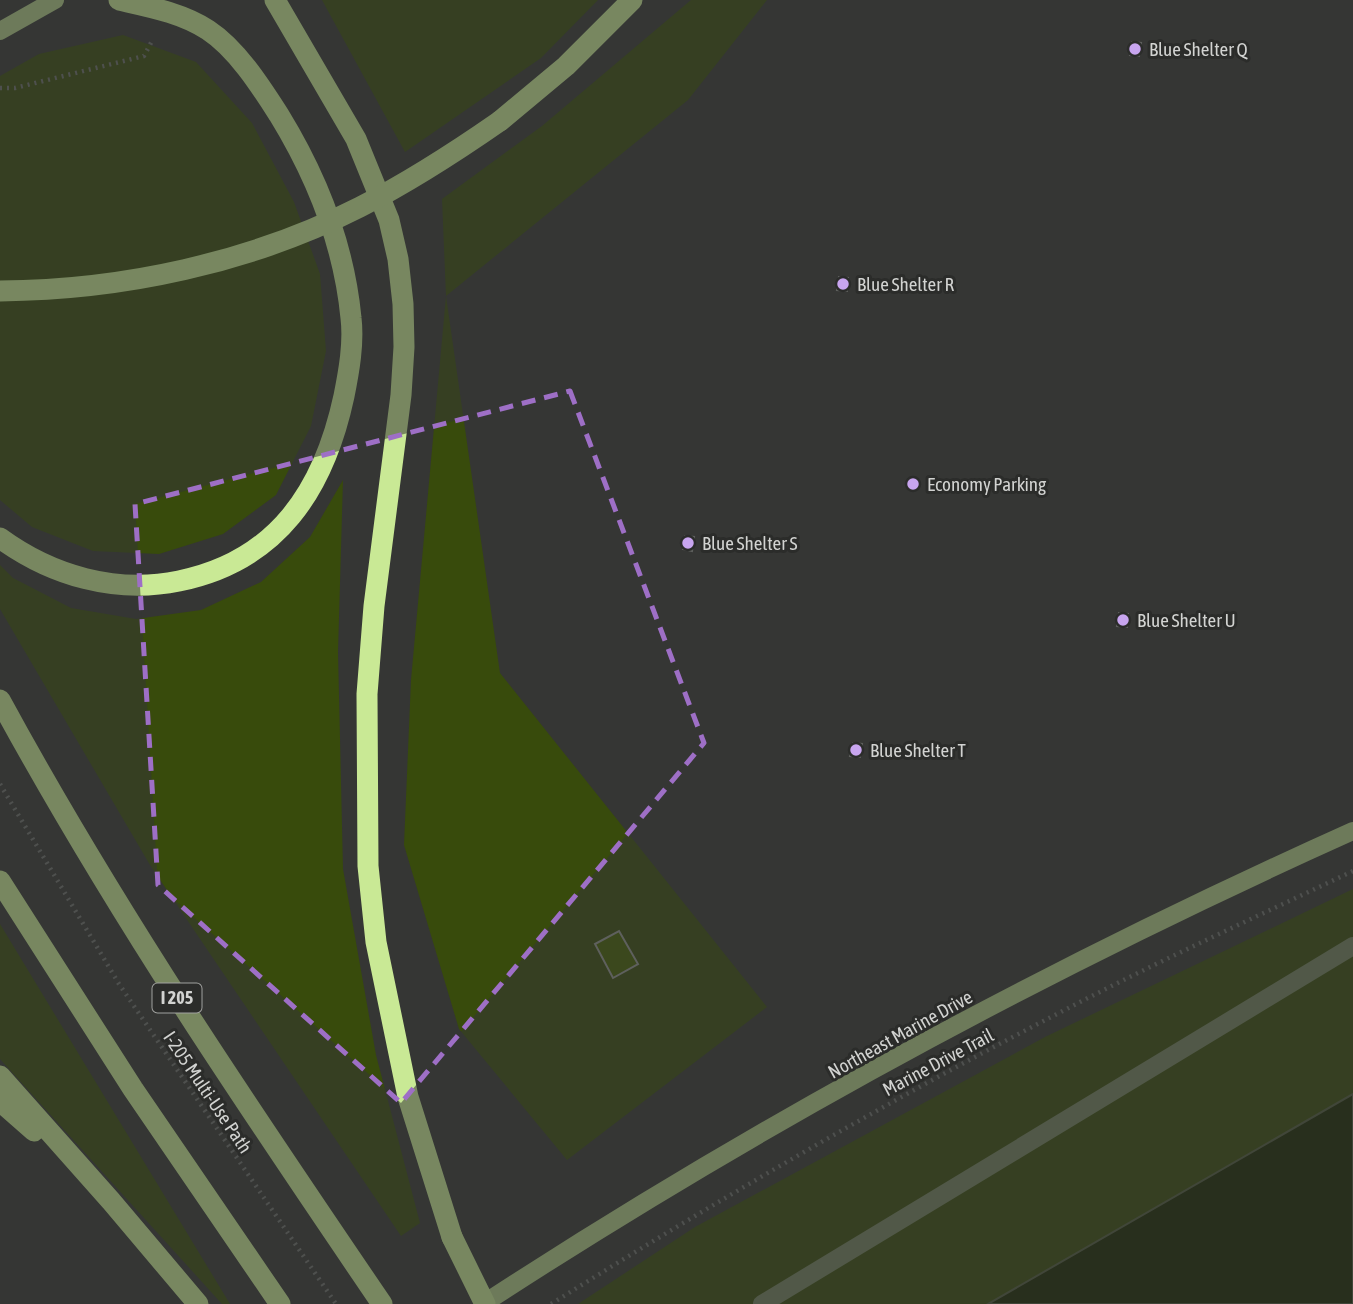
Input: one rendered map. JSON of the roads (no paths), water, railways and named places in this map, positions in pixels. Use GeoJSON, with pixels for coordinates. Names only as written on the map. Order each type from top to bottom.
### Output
{"type":"FeatureCollection","features":[{"type":"Feature","properties":{"kind":"highway"},"geometry":{"type":"LineString","coordinates":[[0,538],[13,548],[55,568],[93,581],[158,586],[187,579],[237,560],[263,544],[287,521],[308,495],[323,467],[337,431],[348,376],[351,321],[346,278],[317,185],[294,139],[242,62],[211,32],[190,19],[119,0]]}},
{"type":"Feature","properties":{"kind":"highway"},"geometry":{"type":"LineString","coordinates":[[275,0],[356,139],[389,220],[398,259],[404,348],[401,395],[374,606],[367,694],[365,741],[368,866],[376,942],[408,1097],[452,1237],[484,1304]]}},
{"type":"Feature","properties":{"kind":"highway"},"geometry":{"type":"LineString","coordinates":[[0,291],[54,290],[145,278],[209,264],[315,227],[368,203],[443,161],[500,121],[566,66],[632,0]]}},
{"type":"Feature","properties":{"kind":"highway","name":"I 205"},"geometry":{"type":"LineString","coordinates":[[0,700],[100,874],[200,1035],[382,1304]]}},
{"type":"Feature","properties":{"kind":"highway"},"geometry":{"type":"LineString","coordinates":[[0,881],[133,1089],[280,1304]]}},
{"type":"Feature","properties":{"kind":"highway"},"geometry":{"type":"LineString","coordinates":[[0,1076],[198,1304]]}},
{"type":"Feature","properties":{"kind":"highway"},"geometry":{"type":"LineString","coordinates":[[0,1101],[111,1201]]}},
{"type":"Feature","properties":{"kind":"main road"},"geometry":{"type":"LineString","coordinates":[[0,31],[55,0]]}},
{"type":"Feature","properties":{"kind":"main road","name":"Northeast Marine Drive"},"geometry":{"type":"LineString","coordinates":[[484,1304],[731,1152],[899,1057],[1174,915],[1353,831]]}},
{"type":"Feature","properties":{"kind":"lane"},"geometry":{"type":"LineString","coordinates":[[762,1304],[1353,946]]}},
{"type":"Feature","properties":{"kind":"place","name":"Blue Shelter Q"},"geometry":{"type":"Point","coordinates":[1135,49]}},
{"type":"Feature","properties":{"kind":"place","name":"Blue Shelter R"},"geometry":{"type":"Point","coordinates":[843,284]}},
{"type":"Feature","properties":{"kind":"place","name":"Economy Parking"},"geometry":{"type":"Point","coordinates":[913,484]}},
{"type":"Feature","properties":{"kind":"place","name":"Blue Shelter S"},"geometry":{"type":"Point","coordinates":[688,543]}},
{"type":"Feature","properties":{"kind":"place","name":"Blue Shelter U"},"geometry":{"type":"Point","coordinates":[1123,620]}},
{"type":"Feature","properties":{"kind":"place","name":"Blue Shelter T"},"geometry":{"type":"Point","coordinates":[856,750]}}]}
